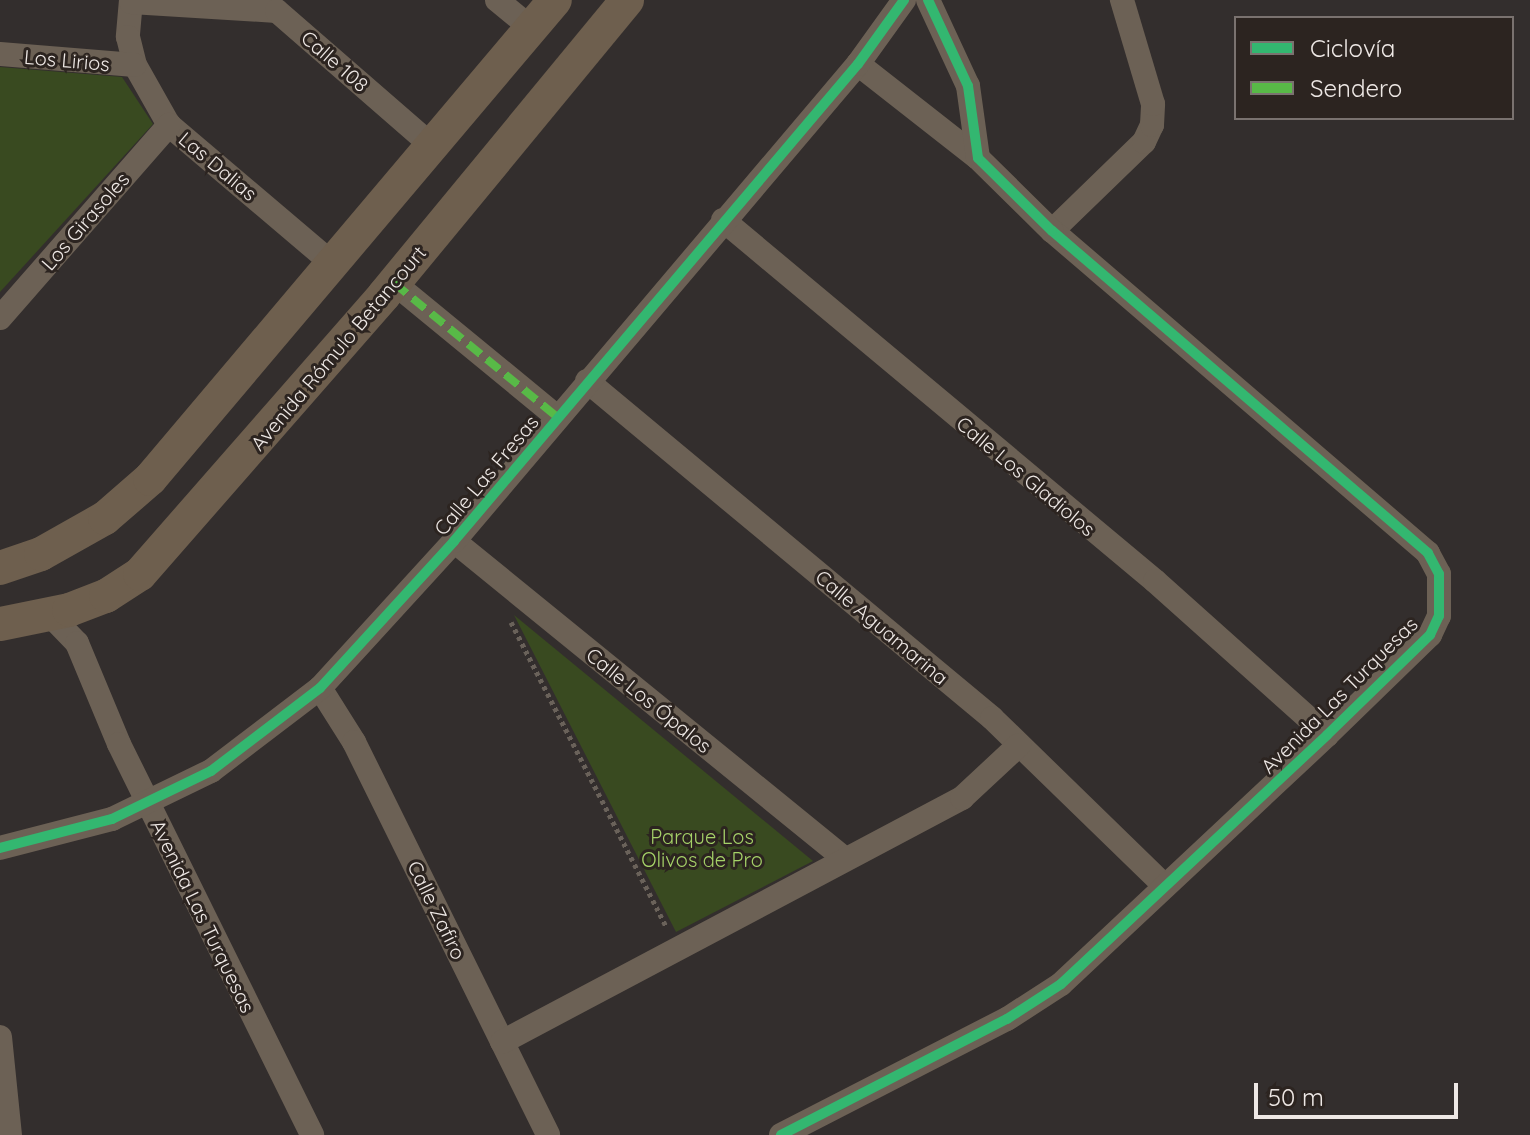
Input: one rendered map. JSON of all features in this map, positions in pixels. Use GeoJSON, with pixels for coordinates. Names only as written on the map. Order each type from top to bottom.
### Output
{"type":"FeatureCollection","features":[{"type":"Feature","properties":{"kind":"street"},"geometry":{"type":"LineString","coordinates":[[497,0],[531,28]]}},
{"type":"Feature","properties":{"kind":"street"},"geometry":{"type":"LineString","coordinates":[[0,568],[41,554],[105,518],[150,479],[555,0]]}},
{"type":"Feature","properties":{"kind":"street","name":"Avenida Rómulo Betancourt"},"geometry":{"type":"LineString","coordinates":[[0,624],[49,614],[106,596],[140,574],[394,283],[627,0]]}},
{"type":"Feature","properties":{"kind":"street","name":"Calle Las Fresas"},"geometry":{"type":"LineString","coordinates":[[0,848],[68,834],[148,802],[211,771],[320,688],[454,541],[858,64],[904,0]]}},
{"type":"Feature","properties":{"kind":"street"},"geometry":{"type":"LineString","coordinates":[[928,0],[968,86],[978,158]]}},
{"type":"Feature","properties":{"kind":"street"},"geometry":{"type":"LineString","coordinates":[[1052,231],[1144,142],[1152,125],[1153,104],[1122,0]]}},
{"type":"Feature","properties":{"kind":"street","name":"Las Dalias"},"geometry":{"type":"LineString","coordinates":[[131,1],[128,37],[135,65],[169,125],[332,263]]}},
{"type":"Feature","properties":{"kind":"street","name":"Calle 108"},"geometry":{"type":"LineString","coordinates":[[131,1],[277,11],[431,145]]}},
{"type":"Feature","properties":{"kind":"street","name":"Los Lirios"},"geometry":{"type":"LineString","coordinates":[[0,54],[135,65]]}},
{"type":"Feature","properties":{"kind":"street","name":"Avenida Las Turquesas"},"geometry":{"type":"LineString","coordinates":[[781,1135],[1007,1019],[1105,948],[1165,886],[1430,635],[1442,596],[1434,563],[1413,538],[1052,231],[978,158],[858,64]]}},
{"type":"Feature","properties":{"kind":"street","name":"Los Girasoles"},"geometry":{"type":"LineString","coordinates":[[0,318],[169,125]]}},
{"type":"Feature","properties":{"kind":"street","name":"Calle Los Gladiolos"},"geometry":{"type":"LineString","coordinates":[[723,220],[1155,581],[1327,735]]}},
{"type":"Feature","properties":{"kind":"street"},"geometry":{"type":"LineString","coordinates":[[394,283],[557,417]]}},
{"type":"Feature","properties":{"kind":"street","name":"Calle Aguamarina"},"geometry":{"type":"LineString","coordinates":[[587,381],[1019,745],[1165,886]]}},
{"type":"Feature","properties":{"kind":"street","name":"Calle Los Ópalos"},"geometry":{"type":"LineString","coordinates":[[454,541],[845,859]]}},
{"type":"Feature","properties":{"kind":"street","name":"Avenida Las Turquesas"},"geometry":{"type":"LineString","coordinates":[[49,614],[77,643],[148,802],[312,1135]]}},
{"type":"Feature","properties":{"kind":"street","name":"Calle Zafiro"},"geometry":{"type":"LineString","coordinates":[[320,688],[354,742],[548,1135]]}},
{"type":"Feature","properties":{"kind":"street"},"geometry":{"type":"LineString","coordinates":[[502,1042],[962,798],[1019,745]]}},
{"type":"Feature","properties":{"kind":"street"},"geometry":{"type":"LineString","coordinates":[[0,1037],[10,1135]]}},
{"type":"Feature","properties":{"kind":"path"},"geometry":{"type":"LineString","coordinates":[[509,618],[677,949]]}},
{"type":"Feature","properties":{"kind":"green space"},"geometry":{"type":"Polygon","coordinates":[[[0,67],[122,77],[153,124],[0,292],[0,67]]]}},
{"type":"Feature","properties":{"kind":"green space","name":"Parque Los Olivos de Pro"},"geometry":{"type":"Polygon","coordinates":[[[514,615],[813,861],[676,932],[514,615]]]}},
{"type":"Feature","properties":{"kind":"marked path"},"geometry":{"type":"LineString","coordinates":[[394,283],[557,417]]}},
{"type":"Feature","properties":{"kind":"cycle path"},"geometry":{"type":"LineString","coordinates":[[0,848],[112,819],[211,771],[320,688],[454,541],[858,64],[904,0]]}},
{"type":"Feature","properties":{"kind":"cycle path"},"geometry":{"type":"LineString","coordinates":[[781,1135],[1007,1019],[1061,984],[1430,635],[1439,616],[1439,574],[1428,553],[1052,231],[978,158],[968,86],[928,0]]}}]}
